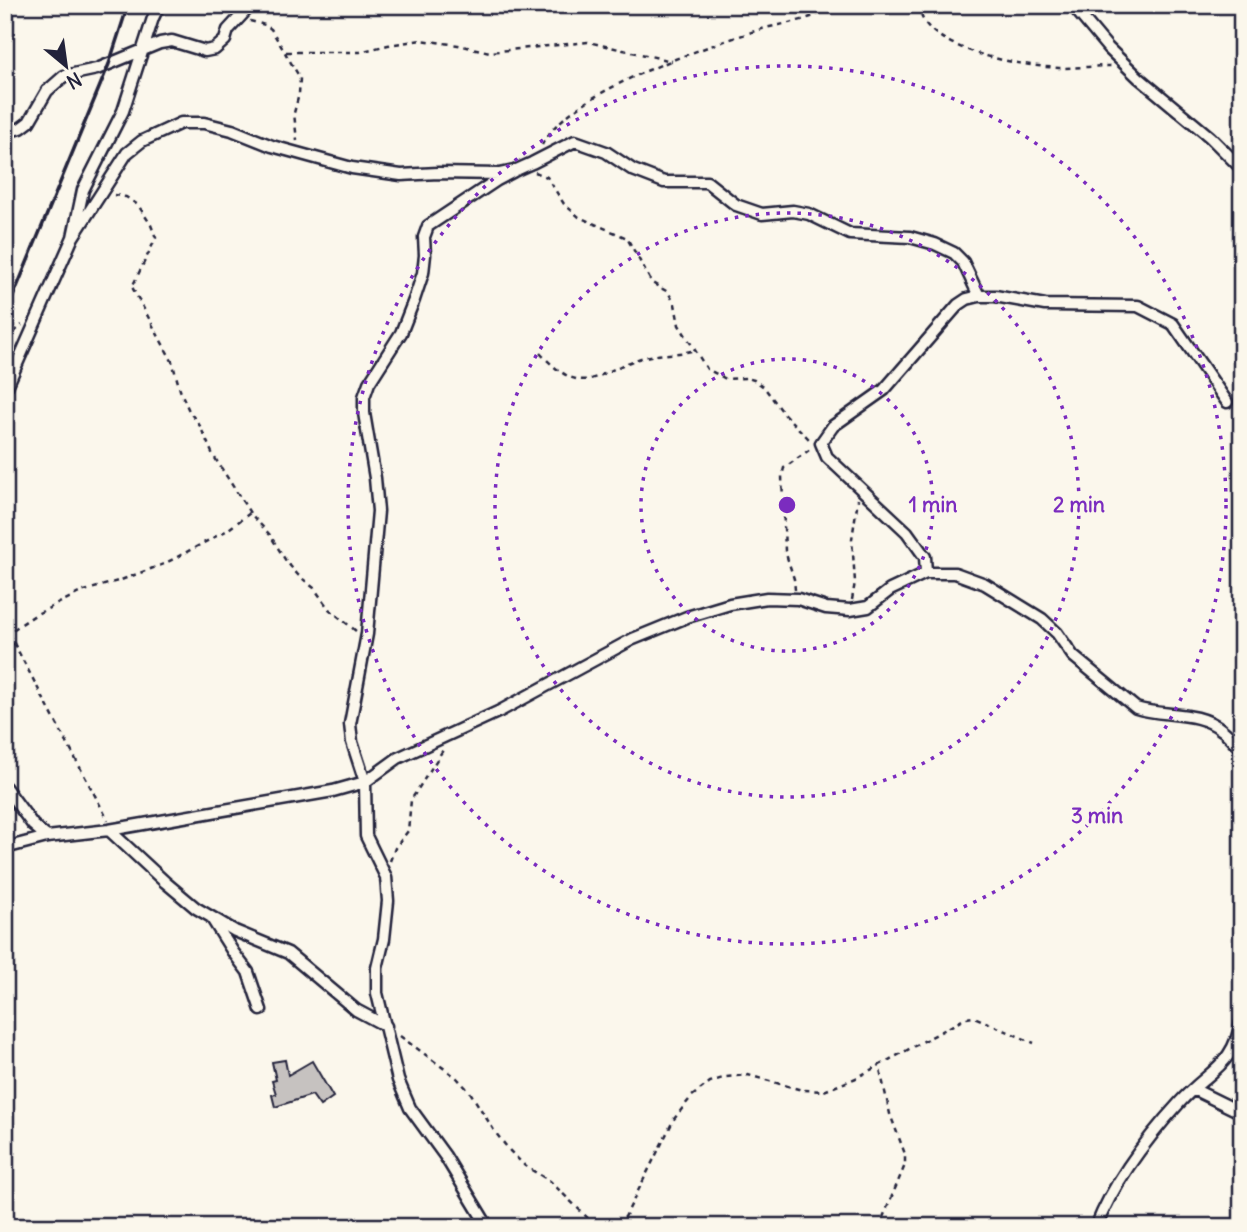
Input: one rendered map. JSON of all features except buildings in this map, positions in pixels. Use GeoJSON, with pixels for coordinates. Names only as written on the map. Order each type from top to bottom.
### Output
{"type":"FeatureCollection","features":[{"type":"Feature","properties":{"kind":"street"},"geometry":{"type":"LineString","coordinates":[[73,237],[83,190],[123,111],[159,5]]}},
{"type":"Feature","properties":{"kind":"street"},"geometry":{"type":"LineString","coordinates":[[5,132],[29,122],[47,91],[64,76],[97,68],[160,43],[172,41],[210,51],[220,45],[228,30],[251,5]]}},
{"type":"Feature","properties":{"kind":"street"},"geometry":{"type":"LineString","coordinates":[[1072,5],[1127,67],[1210,137],[1242,169]]}},
{"type":"Feature","properties":{"kind":"street"},"geometry":{"type":"LineString","coordinates":[[5,391],[73,237],[105,191],[114,171],[127,153],[151,136],[181,123],[204,123],[222,127],[302,154],[376,173],[500,174],[518,170]]}},
{"type":"Feature","properties":{"kind":"street"},"geometry":{"type":"LineString","coordinates":[[488,1227],[445,1156],[410,1108],[398,1080],[377,993],[377,968],[384,939],[388,901],[386,877],[366,836],[365,782],[352,743],[350,724],[366,638],[378,511],[364,397],[369,383],[401,333],[414,300],[423,273],[424,237],[428,226],[497,180],[567,144],[582,142],[606,152],[634,170],[664,181],[708,182],[736,205],[762,214],[793,211],[809,214],[850,234],[910,237],[935,244],[954,253],[963,262],[979,296]]}},
{"type":"Feature","properties":{"kind":"street"},"geometry":{"type":"LineString","coordinates":[[926,573],[925,557],[907,532],[824,453],[821,443],[822,437],[833,426],[884,390],[958,305],[979,296],[1045,305],[1138,306],[1173,324],[1227,402]]}},
{"type":"Feature","properties":{"kind":"street"},"geometry":{"type":"LineString","coordinates":[[5,848],[47,837],[111,829],[365,782],[398,758],[500,711],[634,639],[687,617],[730,604],[767,598],[798,599],[827,608],[850,610],[869,607],[890,590],[926,573],[955,573],[985,584],[1051,627],[1073,656],[1136,708],[1196,717],[1221,728],[1242,750]]}},
{"type":"Feature","properties":{"kind":"street"},"geometry":{"type":"LineString","coordinates":[[5,787],[33,825],[47,837]]}},
{"type":"Feature","properties":{"kind":"street"},"geometry":{"type":"LineString","coordinates":[[111,829],[165,883],[196,908],[235,931],[288,953],[356,1010],[386,1026]]}},
{"type":"Feature","properties":{"kind":"street"},"geometry":{"type":"LineString","coordinates":[[211,916],[248,972],[261,1010]]}},
{"type":"Feature","properties":{"kind":"street"},"geometry":{"type":"LineString","coordinates":[[1096,1227],[1102,1211],[1128,1167],[1179,1103],[1231,1054],[1242,1017]]}},
{"type":"Feature","properties":{"kind":"street"},"geometry":{"type":"LineString","coordinates":[[1193,1089],[1242,1113]]}},
{"type":"Feature","properties":{"kind":"path"},"geometry":{"type":"LineString","coordinates":[[217,5],[240,18],[271,29],[286,52],[300,78],[294,113],[302,154]]}},
{"type":"Feature","properties":{"kind":"path"},"geometry":{"type":"LineString","coordinates":[[541,146],[545,137],[576,108],[590,99],[672,61],[759,30],[811,17],[835,5]]}},
{"type":"Feature","properties":{"kind":"path"},"geometry":{"type":"LineString","coordinates":[[919,5],[923,17],[937,36],[954,45],[1035,66],[1127,67]]}},
{"type":"Feature","properties":{"kind":"path"},"geometry":{"type":"LineString","coordinates":[[286,52],[360,52],[421,40],[490,52],[588,42],[672,61]]}},
{"type":"Feature","properties":{"kind":"path"},"geometry":{"type":"LineString","coordinates":[[518,170],[547,177],[564,204],[579,217],[627,238],[652,284],[668,292],[675,304],[679,326],[707,369],[718,377],[747,378],[764,387],[785,415],[817,445],[784,468],[782,476],[785,551],[798,599]]}},
{"type":"Feature","properties":{"kind":"path"},"geometry":{"type":"LineString","coordinates":[[105,191],[132,200],[151,225],[156,238],[132,288],[172,361],[189,411],[200,426],[213,455],[250,513],[270,535],[286,561],[314,587],[329,609],[366,638]]}},
{"type":"Feature","properties":{"kind":"path"},"geometry":{"type":"LineString","coordinates":[[540,353],[558,372],[582,380],[598,377],[643,358],[695,350]]}},
{"type":"Feature","properties":{"kind":"path"},"geometry":{"type":"LineString","coordinates":[[850,610],[855,582],[852,539],[858,495],[855,482]]}},
{"type":"Feature","properties":{"kind":"path"},"geometry":{"type":"LineString","coordinates":[[111,829],[7,634],[35,615],[81,592],[164,564],[226,530],[250,513]]}},
{"type":"Feature","properties":{"kind":"path"},"geometry":{"type":"LineString","coordinates":[[386,877],[391,855],[408,831],[411,800],[432,771],[451,734]]}},
{"type":"Feature","properties":{"kind":"path"},"geometry":{"type":"LineString","coordinates":[[620,1227],[674,1119],[692,1096],[710,1082],[748,1075],[802,1090],[824,1091],[880,1065],[966,1018],[974,1017],[1034,1043]]}},
{"type":"Feature","properties":{"kind":"path"},"geometry":{"type":"LineString","coordinates":[[386,1026],[457,1077],[510,1151],[525,1166],[550,1181],[597,1227]]}},
{"type":"Feature","properties":{"kind":"path"},"geometry":{"type":"LineString","coordinates":[[878,1227],[905,1165],[905,1154],[890,1114],[880,1065]]}},
{"type":"Feature","properties":{"kind":"railway"},"geometry":{"type":"LineString","coordinates":[[5,316],[109,64],[128,5]]}}]}
